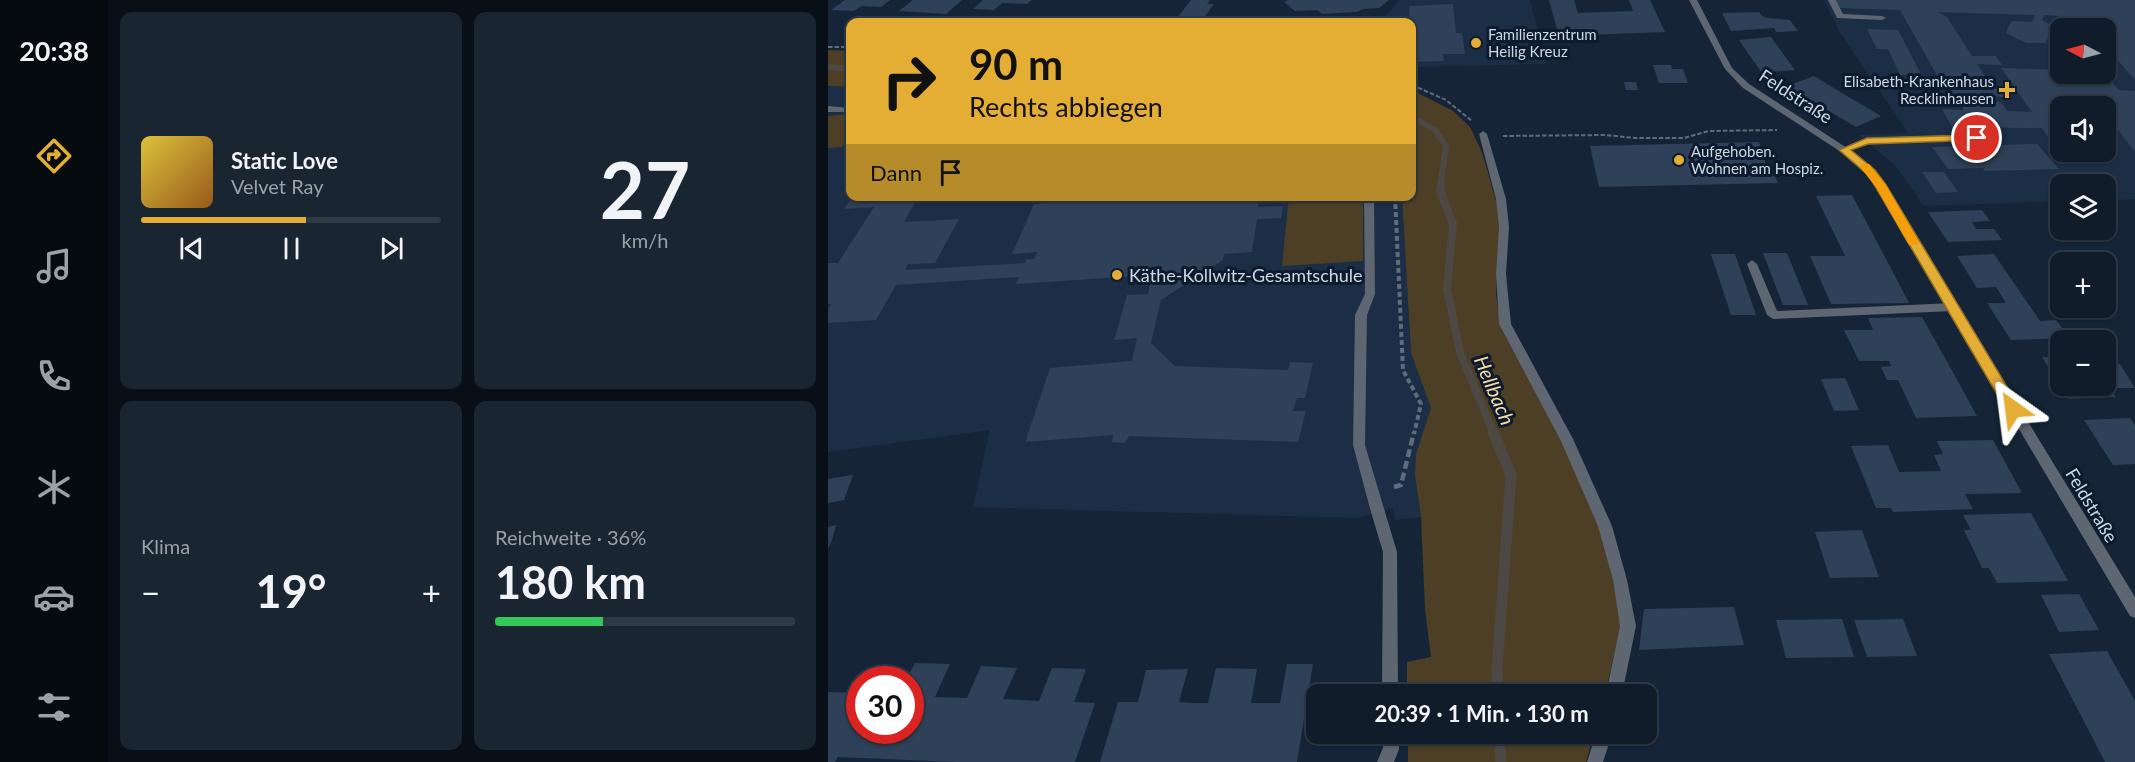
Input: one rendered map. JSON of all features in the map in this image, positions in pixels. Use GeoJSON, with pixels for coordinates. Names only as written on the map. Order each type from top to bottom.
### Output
{"type":"FeatureCollection","features":[{"type":"Feature","properties":{"kind":"street","name":"Feldstraße"},"geometry":{"type":"LineString","coordinates":[[1693,0],[1729,69],[1746,86],[1844,150],[1872,173],[2135,611]]}},
{"type":"Feature","properties":{"kind":"street"},"geometry":{"type":"LineString","coordinates":[[1832,0],[1840,16],[1882,18]]}},
{"type":"Feature","properties":{"kind":"street"},"geometry":{"type":"LineString","coordinates":[[828,109],[846,110]]}},
{"type":"Feature","properties":{"kind":"street"},"geometry":{"type":"LineString","coordinates":[[1483,134],[1501,199],[1504,227],[1501,274],[1505,324],[1567,439],[1605,525],[1620,580],[1628,626],[1616,684]]}},
{"type":"Feature","properties":{"kind":"street"},"geometry":{"type":"LineString","coordinates":[[1844,150],[1867,141],[1977,138]]}},
{"type":"Feature","properties":{"kind":"street"},"geometry":{"type":"LineString","coordinates":[[1372,204],[1370,294],[1361,315],[1359,445],[1389,552],[1390,684]]}},
{"type":"Feature","properties":{"kind":"street"},"geometry":{"type":"LineString","coordinates":[[1752,264],[1773,315],[1953,307]]}},
{"type":"Feature","properties":{"kind":"street"},"geometry":{"type":"LineString","coordinates":[[1385,762],[1391,744]]}},
{"type":"Feature","properties":{"kind":"street"},"geometry":{"type":"LineString","coordinates":[[1595,762],[1601,744]]}},
{"type":"Feature","properties":{"kind":"path"},"geometry":{"type":"LineString","coordinates":[[828,47],[846,47]]}},
{"type":"Feature","properties":{"kind":"path"},"geometry":{"type":"LineString","coordinates":[[1416,88],[1446,100],[1460,109],[1483,134],[1684,138],[1709,132],[1773,131],[1800,121]]}},
{"type":"Feature","properties":{"kind":"path"},"geometry":{"type":"LineString","coordinates":[[1373,493],[1401,485],[1421,404],[1403,370],[1395,201]]}},
{"type":"Feature","properties":{"kind":"shaded area","name":"Familienzentrum Heilig Kreuz"},"geometry":{"type":"Polygon","coordinates":[[[1400,0],[1530,0],[1546,64],[1416,67],[1416,18],[1384,18],[1400,0]]]}},
{"type":"Feature","properties":{"kind":"shaded area","name":"Elisabeth-Krankenhaus Recklinhausen"},"geometry":{"type":"Polygon","coordinates":[[[1824,0],[2135,0],[2135,199],[2116,200],[2116,174],[2050,174],[2050,201],[1924,206],[1895,165],[1859,135],[1908,133],[1839,31],[1824,0]]]}},
{"type":"Feature","properties":{"kind":"shaded area"},"geometry":{"type":"Polygon","coordinates":[[[828,50],[846,51],[846,87],[828,86],[828,50]]]}},
{"type":"Feature","properties":{"kind":"shaded area","name":"Käthe-Kollwitz-Gesamtschule"},"geometry":{"type":"Polygon","coordinates":[[[828,86],[846,87],[846,201],[1402,201],[1411,353],[1431,408],[1416,454],[1415,475],[1421,517],[1395,520],[1393,508],[1358,518],[973,507],[990,430],[828,452],[828,86]]]}},
{"type":"Feature","properties":{"kind":"shaded area"},"geometry":{"type":"Polygon","coordinates":[[[1416,92],[1453,111],[1470,127],[1482,152],[1500,215],[1496,294],[1501,328],[1561,438],[1599,526],[1611,562],[1621,624],[1607,684],[1407,684],[1407,662],[1431,657],[1425,609],[1421,517],[1415,475],[1416,454],[1431,408],[1411,353],[1402,201],[1416,201],[1416,92]]]}},
{"type":"Feature","properties":{"kind":"shaded area"},"geometry":{"type":"Polygon","coordinates":[[[846,114],[846,142],[842,147],[828,148],[828,116],[846,114]]]}},
{"type":"Feature","properties":{"kind":"shaded area"},"geometry":{"type":"Polygon","coordinates":[[[1289,201],[1363,201],[1363,261],[1282,266],[1289,201]]]}},
{"type":"Feature","properties":{"kind":"shaded area"},"geometry":{"type":"Polygon","coordinates":[[[1408,744],[1591,744],[1586,762],[1408,762],[1408,744]]]}},
{"type":"Feature","properties":{"kind":"building"},"geometry":{"type":"Polygon","coordinates":[[[845,0],[890,0],[881,7],[862,6],[854,11],[831,10],[845,0]]]}},
{"type":"Feature","properties":{"kind":"building"},"geometry":{"type":"Polygon","coordinates":[[[913,0],[962,0],[946,14],[899,11],[913,0]]]}},
{"type":"Feature","properties":{"kind":"building"},"geometry":{"type":"Polygon","coordinates":[[[983,0],[1032,0],[1027,4],[1002,3],[994,10],[973,9],[983,0]]]}},
{"type":"Feature","properties":{"kind":"building"},"geometry":{"type":"Polygon","coordinates":[[[1191,0],[1210,0],[1207,4],[1214,4],[1204,18],[1177,18],[1191,0]]]}},
{"type":"Feature","properties":{"kind":"building"},"geometry":{"type":"Polygon","coordinates":[[[1287,0],[1389,0],[1379,8],[1322,14],[1317,10],[1295,11],[1284,2],[1287,0]]]}},
{"type":"Feature","properties":{"kind":"building"},"geometry":{"type":"Polygon","coordinates":[[[1549,0],[1574,0],[1578,13],[1633,11],[1629,0],[1650,0],[1665,32],[1559,36],[1549,0]]]}},
{"type":"Feature","properties":{"kind":"building"},"geometry":{"type":"Polygon","coordinates":[[[1836,0],[2135,0],[2135,80],[2116,58],[2116,18],[2044,15],[2042,20],[2050,24],[2050,35],[2046,43],[2026,43],[2006,33],[2012,21],[2032,22],[2035,15],[1938,12],[1947,17],[1972,56],[1996,56],[2002,65],[1977,64],[1993,89],[1999,89],[2004,97],[1948,94],[1942,84],[1932,83],[1929,76],[1938,77],[1900,10],[1840,8],[1836,0]]]}},
{"type":"Feature","properties":{"kind":"building"},"geometry":{"type":"Polygon","coordinates":[[[1453,4],[1456,33],[1462,33],[1465,54],[1443,54],[1444,61],[1416,62],[1416,18],[1410,18],[1409,6],[1453,4]]]}},
{"type":"Feature","properties":{"kind":"building"},"geometry":{"type":"Polygon","coordinates":[[[1759,12],[1768,18],[1790,20],[1798,31],[1776,32],[1774,28],[1731,31],[1722,13],[1759,12]]]}},
{"type":"Feature","properties":{"kind":"building"},"geometry":{"type":"Polygon","coordinates":[[[1867,29],[1898,30],[1922,76],[1900,75],[1888,49],[1877,49],[1867,29]]]}},
{"type":"Feature","properties":{"kind":"building"},"geometry":{"type":"Polygon","coordinates":[[[1771,37],[1795,70],[1762,73],[1739,40],[1771,37]]]}},
{"type":"Feature","properties":{"kind":"building"},"geometry":{"type":"Polygon","coordinates":[[[1653,65],[1671,65],[1672,69],[1683,69],[1688,83],[1659,83],[1653,65]]]}},
{"type":"Feature","properties":{"kind":"building"},"geometry":{"type":"Polygon","coordinates":[[[2001,68],[2050,70],[2050,84],[2114,84],[2119,90],[2135,91],[2135,152],[2116,130],[2116,96],[2050,96],[2050,140],[2042,128],[1952,127],[1942,109],[1964,110],[1959,101],[2001,102],[2007,111],[2032,112],[2001,68]]]}},
{"type":"Feature","properties":{"kind":"building"},"geometry":{"type":"Polygon","coordinates":[[[1814,76],[1881,116],[1856,127],[1787,86],[1814,76]]]}},
{"type":"Feature","properties":{"kind":"building"},"geometry":{"type":"Polygon","coordinates":[[[1624,82],[1636,82],[1638,90],[1626,90],[1624,82]]]}},
{"type":"Feature","properties":{"kind":"building","name":"Aufgehoben. Wohnen am Hospiz."},"geometry":{"type":"Polygon","coordinates":[[[1759,142],[1767,167],[1771,167],[1778,183],[1599,187],[1590,146],[1759,142]]]}},
{"type":"Feature","properties":{"kind":"building"},"geometry":{"type":"Polygon","coordinates":[[[2037,144],[2050,159],[2050,162],[2059,169],[1985,171],[1983,168],[1948,169],[1932,147],[2037,144]]]}},
{"type":"Feature","properties":{"kind":"building"},"geometry":{"type":"Polygon","coordinates":[[[1922,172],[1944,172],[1958,192],[1936,193],[1922,172]]]}},
{"type":"Feature","properties":{"kind":"building"},"geometry":{"type":"Polygon","coordinates":[[[1852,195],[1909,303],[1831,304],[1810,256],[1845,256],[1816,196],[1852,195]]]}},
{"type":"Feature","properties":{"kind":"building"},"geometry":{"type":"Polygon","coordinates":[[[850,201],[916,201],[904,222],[959,219],[935,263],[908,264],[905,270],[1025,263],[1026,259],[1034,259],[1037,252],[1012,254],[1034,204],[1040,204],[1041,201],[1259,201],[1258,207],[1283,206],[1281,218],[1257,219],[1252,252],[1224,254],[1223,260],[1161,300],[1151,343],[1175,366],[1288,370],[1290,362],[1313,363],[1305,398],[1297,398],[1293,411],[1306,411],[1298,442],[1129,436],[1125,443],[1112,442],[1113,435],[1025,442],[1050,368],[1132,361],[1137,338],[1114,340],[1127,295],[1148,294],[1152,275],[1016,284],[1019,277],[896,285],[876,320],[828,323],[828,309],[831,304],[828,304],[828,263],[838,263],[874,207],[844,209],[850,201]]]}},
{"type":"Feature","properties":{"kind":"building"},"geometry":{"type":"Polygon","coordinates":[[[1982,210],[1990,221],[1972,222],[1976,229],[1994,229],[2002,240],[1948,242],[1928,212],[1982,210]]]}},
{"type":"Feature","properties":{"kind":"building"},"geometry":{"type":"Polygon","coordinates":[[[1763,253],[1787,253],[1808,305],[1783,305],[1763,253]]]}},
{"type":"Feature","properties":{"kind":"building"},"geometry":{"type":"Polygon","coordinates":[[[1711,254],[1735,254],[1756,315],[1731,315],[1711,254]]]}},
{"type":"Feature","properties":{"kind":"building"},"geometry":{"type":"Polygon","coordinates":[[[1994,254],[2040,321],[2056,320],[2064,330],[2050,330],[2050,339],[2011,340],[1987,303],[2006,303],[1996,287],[1977,288],[1957,256],[1994,254]]]}},
{"type":"Feature","properties":{"kind":"building"},"geometry":{"type":"Polygon","coordinates":[[[1922,317],[1977,416],[1916,418],[1898,380],[1887,380],[1881,367],[1891,366],[1889,361],[1859,361],[1844,330],[1873,330],[1868,318],[1922,317]]]}},
{"type":"Feature","properties":{"kind":"building"},"geometry":{"type":"Polygon","coordinates":[[[2042,357],[2050,357],[2050,370],[2042,357]]]}},
{"type":"Feature","properties":{"kind":"building"},"geometry":{"type":"Polygon","coordinates":[[[2116,364],[2120,364],[2135,388],[2116,388],[2116,364]]]}},
{"type":"Feature","properties":{"kind":"building"},"geometry":{"type":"Polygon","coordinates":[[[1845,378],[1859,410],[1834,411],[1821,379],[1845,378]]]}},
{"type":"Feature","properties":{"kind":"building"},"geometry":{"type":"Polygon","coordinates":[[[2066,396],[2116,397],[2068,399],[2066,396]]]}},
{"type":"Feature","properties":{"kind":"building"},"geometry":{"type":"Polygon","coordinates":[[[2130,418],[2135,425],[2135,464],[2113,465],[2084,420],[2130,418]]]}},
{"type":"Feature","properties":{"kind":"building"},"geometry":{"type":"Polygon","coordinates":[[[1993,440],[2022,493],[1965,494],[1973,509],[1893,512],[1891,508],[1876,508],[1851,446],[1888,445],[1899,472],[1941,471],[1934,455],[1943,454],[1937,441],[1993,440]]]}},
{"type":"Feature","properties":{"kind":"building"},"geometry":{"type":"Polygon","coordinates":[[[853,475],[844,500],[828,503],[828,479],[853,475]]]}},
{"type":"Feature","properties":{"kind":"building"},"geometry":{"type":"Polygon","coordinates":[[[2031,513],[2068,581],[1997,583],[1989,568],[1982,568],[1964,530],[1971,530],[1963,515],[2031,513]]]}},
{"type":"Feature","properties":{"kind":"building"},"geometry":{"type":"Polygon","coordinates":[[[836,525],[832,540],[828,549],[828,527],[836,525]]]}},
{"type":"Feature","properties":{"kind":"building"},"geometry":{"type":"Polygon","coordinates":[[[1862,530],[1879,577],[1830,578],[1815,532],[1862,530]]]}},
{"type":"Feature","properties":{"kind":"building"},"geometry":{"type":"Polygon","coordinates":[[[2079,594],[2099,630],[2059,632],[2041,595],[2079,594]]]}},
{"type":"Feature","properties":{"kind":"building"},"geometry":{"type":"Polygon","coordinates":[[[1734,607],[1744,645],[1639,650],[1644,609],[1734,607]]]}},
{"type":"Feature","properties":{"kind":"building"},"geometry":{"type":"Polygon","coordinates":[[[1842,619],[1854,657],[1786,658],[1776,620],[1842,619]]]}},
{"type":"Feature","properties":{"kind":"building"},"geometry":{"type":"Polygon","coordinates":[[[1903,619],[1917,656],[1867,657],[1854,620],[1903,619]]]}},
{"type":"Feature","properties":{"kind":"building"},"geometry":{"type":"Polygon","coordinates":[[[2107,651],[2135,701],[2135,762],[2105,762],[2049,654],[2107,651]]]}},
{"type":"Feature","properties":{"kind":"building"},"geometry":{"type":"Polygon","coordinates":[[[915,663],[950,664],[935,697],[967,698],[981,666],[1017,668],[1003,699],[1039,701],[1052,668],[1086,669],[1074,702],[1095,703],[1075,762],[956,762],[838,757],[835,762],[828,762],[828,692],[846,693],[846,744],[924,744],[924,666],[913,666],[915,663]]]}},
{"type":"Feature","properties":{"kind":"building"},"geometry":{"type":"Polygon","coordinates":[[[1287,664],[1313,664],[1310,684],[1306,684],[1306,707],[1297,762],[1100,762],[1118,702],[1138,702],[1146,670],[1188,669],[1179,702],[1208,703],[1216,668],[1257,669],[1251,703],[1280,703],[1287,664]]]}},
{"type":"Feature","properties":{"kind":"waterway","name":"Hellbach"},"geometry":{"type":"LineString","coordinates":[[828,67],[846,69]]}},
{"type":"Feature","properties":{"kind":"waterway","name":"Hellbach"},"geometry":{"type":"LineString","coordinates":[[1416,119],[1435,130],[1446,146],[1440,187]]}},
{"type":"Feature","properties":{"kind":"waterway","name":"Hellbach"},"geometry":{"type":"LineString","coordinates":[[1441,185],[1440,190],[1453,224],[1447,289],[1460,352],[1494,434]]}},
{"type":"Feature","properties":{"kind":"waterway","name":"Hellbach"},"geometry":{"type":"LineString","coordinates":[[1493,432],[1511,475],[1498,684]]}},
{"type":"Feature","properties":{"kind":"waterway","name":"Hellbach"},"geometry":{"type":"LineString","coordinates":[[1500,744],[1501,762]]}},
{"type":"Feature","properties":{"kind":"slow traffic"},"geometry":{"type":"LineString","coordinates":[[1865,167],[1880,185],[1913,242]]}},
{"type":"Feature","properties":{"kind":"place","name":"Familienzentrum Heilig Kreuz"},"geometry":{"type":"Point","coordinates":[1476,43]}},
{"type":"Feature","properties":{"kind":"place","name":"Elisabeth-Krankenhaus Recklinhausen"},"geometry":{"type":"Point","coordinates":[2007,90]}},
{"type":"Feature","properties":{"kind":"place","name":"Aufgehoben. Wohnen am Hospiz."},"geometry":{"type":"Point","coordinates":[1679,160]}},
{"type":"Feature","properties":{"kind":"place","name":"Käthe-Kollwitz-Gesamtschule"},"geometry":{"type":"Point","coordinates":[1117,275]}},
{"type":"Feature","properties":{"kind":"route"},"geometry":{"type":"LineString","coordinates":[[1977,138],[1867,141],[1844,150],[1872,173],[1880,185],[2013,409]]}}]}
